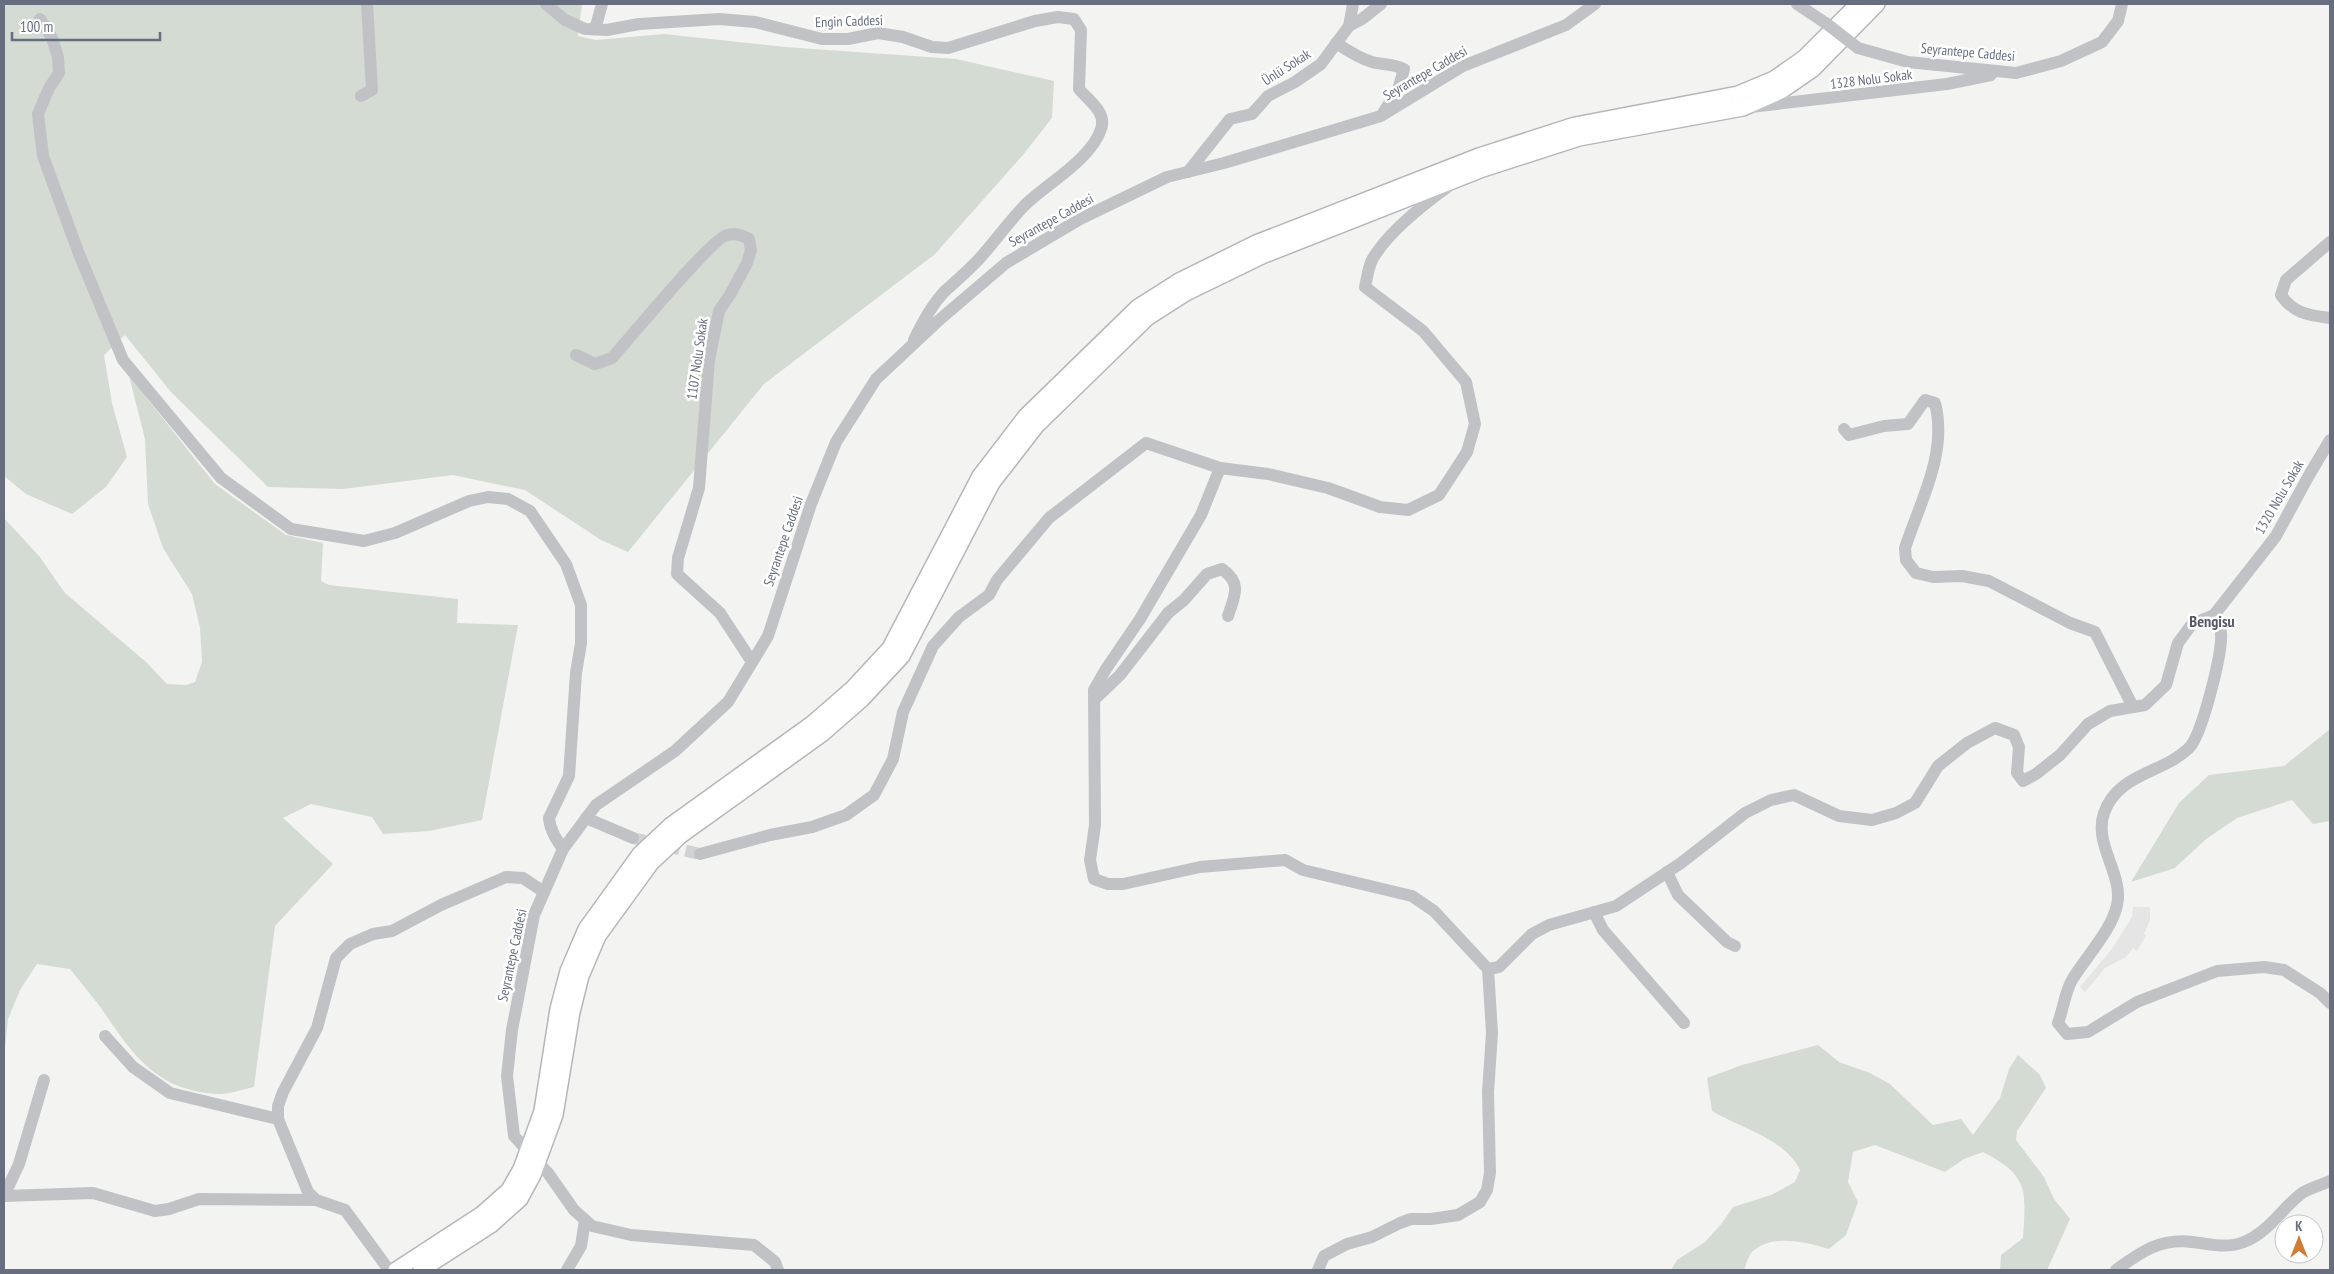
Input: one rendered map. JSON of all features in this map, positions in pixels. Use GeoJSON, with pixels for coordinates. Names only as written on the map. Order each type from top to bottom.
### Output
{"type":"FeatureCollection","features":[{"type":"Feature","properties":{"kind":"main road"},"geometry":{"type":"LineString","coordinates":[[390,1268],[482,1214],[509,1190],[528,1150],[542,1111],[560,1000],[568,972],[586,929],[640,854],[671,825],[813,723],[852,689],[890,648],[980,476],[1026,416],[1138,307],[1179,281],[1256,243],[1479,156],[1575,125],[1738,94],[1774,79],[1804,58],[1858,4]]}},
{"type":"Feature","properties":{"kind":"main road"},"geometry":{"type":"LineString","coordinates":[[421,1270],[490,1225],[520,1199],[538,1162],[556,1115],[572,1012],[581,976],[598,936],[651,863],[680,836],[822,734],[862,699],[902,656],[992,483],[1037,425],[1147,318],[1186,293],[1262,256],[1457,179],[1578,138],[1740,108],[1781,91],[1813,69],[1878,4]]}},
{"type":"Feature","properties":{"kind":"street"},"geometry":{"type":"LineString","coordinates":[[361,96],[372,90],[366,4]]}},
{"type":"Feature","properties":{"kind":"street","name":"Engin Caddesi"},"geometry":{"type":"LineString","coordinates":[[546,4],[574,25],[585,30],[607,30],[639,24],[719,18],[755,22],[822,39],[848,39],[878,33],[903,37],[932,47],[948,48],[1035,21],[1058,17],[1074,18],[1081,30],[1079,89],[1100,110],[1102,128],[1095,141],[1072,168],[1047,185],[1024,206],[978,260],[942,294],[924,319],[910,347]]}},
{"type":"Feature","properties":{"kind":"street"},"geometry":{"type":"LineString","coordinates":[[592,29],[596,26],[602,4]]}},
{"type":"Feature","properties":{"kind":"street"},"geometry":{"type":"LineString","coordinates":[[1349,26],[1353,4]]}},
{"type":"Feature","properties":{"kind":"street"},"geometry":{"type":"LineString","coordinates":[[1349,26],[1362,19],[1381,4]]}},
{"type":"Feature","properties":{"kind":"street","name":"Seyrantepe Caddesi"},"geometry":{"type":"LineString","coordinates":[[778,1270],[775,1262],[754,1245],[631,1235],[592,1226],[574,1210],[538,1162],[514,1136],[507,1076],[512,1030],[534,915],[563,849],[596,805],[675,751],[728,702],[768,636],[811,504],[836,442],[876,379],[1006,263],[1080,219],[1167,177],[1381,116],[1463,66],[1566,25],[1595,4]]}},
{"type":"Feature","properties":{"kind":"street","name":"Seyrantepe Caddesi"},"geometry":{"type":"LineString","coordinates":[[1797,4],[1828,24],[1858,48],[1908,62],[2016,73],[2062,61],[2102,42],[2118,21],[2122,4]]}},
{"type":"Feature","properties":{"kind":"street"},"geometry":{"type":"LineString","coordinates":[[40,19],[52,38],[59,65],[59,73],[49,88],[38,114],[43,156],[79,254],[123,360],[220,478],[291,529],[364,541],[395,533],[469,501],[488,497],[508,499],[530,511],[566,564],[581,605],[581,634],[576,673],[569,776],[549,818],[552,832],[563,849]]}},
{"type":"Feature","properties":{"kind":"street","name":"Ünlü Sokak"},"geometry":{"type":"LineString","coordinates":[[1188,172],[1230,119],[1252,114],[1268,96],[1295,82],[1321,64],[1349,26]]}},
{"type":"Feature","properties":{"kind":"street"},"geometry":{"type":"LineString","coordinates":[[1336,43],[1355,56],[1374,63],[1396,65],[1404,69],[1398,90],[1381,116]]}},
{"type":"Feature","properties":{"kind":"street","name":"1328 Nolu Sokak"},"geometry":{"type":"LineString","coordinates":[[1740,108],[1947,84],[2006,72]]}},
{"type":"Feature","properties":{"kind":"street"},"geometry":{"type":"LineString","coordinates":[[700,854],[770,835],[812,828],[846,815],[874,796],[894,759],[903,712],[933,646],[960,617],[990,595],[997,580],[1049,518],[1146,443],[1220,468],[1268,474],[1328,488],[1380,507],[1408,510],[1439,495],[1467,452],[1475,424],[1466,382],[1424,330],[1365,287],[1372,261],[1395,232],[1424,204],[1457,179]]}},
{"type":"Feature","properties":{"kind":"street","name":"1107 Nolu Sokak"},"geometry":{"type":"LineString","coordinates":[[576,355],[595,364],[612,358],[702,255],[726,235],[741,234],[749,239],[751,250],[747,263],[732,293],[719,311],[709,360],[699,488],[678,558],[678,574],[720,613],[752,662]]}},
{"type":"Feature","properties":{"kind":"street"},"geometry":{"type":"LineString","coordinates":[[2330,242],[2286,280],[2282,295],[2288,306],[2305,314],[2330,318]]}},
{"type":"Feature","properties":{"kind":"street"},"geometry":{"type":"LineString","coordinates":[[1844,429],[1849,435],[1884,426],[1908,424],[1925,400],[1935,403],[1938,417],[1935,464],[1905,548],[1906,560],[1916,572],[1933,578],[1962,576],[1989,581],[2008,589],[2070,623],[2095,632],[2133,706]]}},
{"type":"Feature","properties":{"kind":"street","name":"1320 Nolu Sokak"},"geometry":{"type":"LineString","coordinates":[[2214,615],[2276,536],[2330,440]]}},
{"type":"Feature","properties":{"kind":"street"},"geometry":{"type":"LineString","coordinates":[[1220,468],[1201,515],[1140,619],[1094,690],[1095,824],[1090,860],[1094,880],[1108,884],[1123,884],[1200,867],[1285,860],[1303,870],[1412,896],[1434,911],[1488,969],[1492,1033],[1488,1092],[1490,1173],[1487,1190],[1480,1202],[1458,1215],[1431,1219],[1412,1219],[1400,1223],[1372,1238],[1347,1244],[1324,1256],[1318,1270]]}},
{"type":"Feature","properties":{"kind":"street"},"geometry":{"type":"LineString","coordinates":[[1094,700],[1120,675],[1168,613],[1184,600],[1207,574],[1222,569],[1232,576],[1236,592],[1228,616]]}},
{"type":"Feature","properties":{"kind":"street"},"geometry":{"type":"LineString","coordinates":[[1488,969],[1499,966],[1532,934],[1549,925],[1616,906],[1667,872],[1744,813],[1771,800],[1794,795],[1838,816],[1872,820],[1896,813],[1915,803],[1938,766],[1967,743],[1996,728],[2014,735],[2019,747],[2017,773],[2023,781],[2036,774],[2060,755],[2088,724],[2110,711],[2145,705],[2166,685],[2178,643],[2192,624],[2214,615],[2220,623],[2222,639],[2208,699],[2191,746],[2178,758],[2132,779],[2109,801],[2103,815],[2102,832],[2119,889],[2117,906],[2103,933],[2071,982],[2058,1023],[2067,1034],[2088,1032],[2137,1002],[2217,971],[2264,966],[2284,970],[2320,993],[2330,1003]]}},
{"type":"Feature","properties":{"kind":"street"},"geometry":{"type":"LineString","coordinates":[[586,818],[633,838]]}},
{"type":"Feature","properties":{"kind":"street"},"geometry":{"type":"LineString","coordinates":[[1667,872],[1678,895],[1727,942],[1735,946]]}},
{"type":"Feature","properties":{"kind":"street"},"geometry":{"type":"LineString","coordinates":[[316,1200],[308,1192],[278,1119],[278,1106],[317,1028],[336,958],[350,944],[373,934],[392,931],[441,905],[506,878],[523,878],[544,892]]}},
{"type":"Feature","properties":{"kind":"street"},"geometry":{"type":"LineString","coordinates":[[1594,912],[1603,930],[1684,1023]]}},
{"type":"Feature","properties":{"kind":"street"},"geometry":{"type":"LineString","coordinates":[[105,1036],[133,1067],[170,1093],[278,1119]]}},
{"type":"Feature","properties":{"kind":"street"},"geometry":{"type":"LineString","coordinates":[[44,1080],[18,1164],[4,1196],[93,1192],[155,1210],[169,1209],[199,1199],[316,1200],[345,1210],[390,1268]]}},
{"type":"Feature","properties":{"kind":"street"},"geometry":{"type":"LineString","coordinates":[[2116,1270],[2147,1248],[2171,1242],[2190,1242],[2222,1247],[2244,1242],[2268,1227],[2303,1192],[2330,1181]]}},
{"type":"Feature","properties":{"kind":"street"},"geometry":{"type":"LineString","coordinates":[[567,1270],[581,1246],[585,1220]]}},
{"type":"Feature","properties":{"kind":"shaded area"},"geometry":{"type":"Polygon","coordinates":[[[4,4],[582,4],[578,36],[596,40],[664,34],[785,47],[956,59],[1054,81],[1052,118],[1022,156],[935,254],[764,384],[628,552],[601,540],[525,490],[453,475],[343,489],[268,487],[171,392],[125,335],[104,355],[112,403],[127,457],[106,487],[72,514],[26,494],[4,476],[4,4]]]}},
{"type":"Feature","properties":{"kind":"shaded area"},"geometry":{"type":"Polygon","coordinates":[[[129,376],[215,484],[286,535],[323,543],[321,581],[329,585],[458,599],[457,623],[518,625],[482,820],[429,831],[383,834],[372,817],[311,804],[283,818],[333,864],[275,926],[254,1087],[224,1094],[199,1092],[182,1087],[152,1071],[128,1046],[70,969],[37,964],[20,990],[8,1019],[4,1059],[4,518],[39,556],[65,593],[146,662],[167,684],[186,685],[195,682],[202,662],[200,628],[192,594],[163,548],[148,504],[145,439],[129,376]]]}},
{"type":"Feature","properties":{"kind":"shaded area"},"geometry":{"type":"Polygon","coordinates":[[[2330,729],[2330,821],[2313,824],[2292,800],[2237,818],[2206,839],[2175,868],[2131,882],[2179,803],[2209,775],[2284,766],[2330,729]]]}},
{"type":"Feature","properties":{"kind":"shaded area"},"geometry":{"type":"Polygon","coordinates":[[[2133,907],[2150,907],[2150,920],[2144,934],[2146,935],[2137,951],[2133,948],[2126,957],[2105,968],[2085,992],[2080,987],[2112,949],[2132,917],[2133,907]]]}},
{"type":"Feature","properties":{"kind":"shaded area"},"geometry":{"type":"Polygon","coordinates":[[[1818,1045],[1839,1062],[1870,1073],[1890,1084],[1933,1125],[1961,1119],[1973,1135],[2000,1098],[2009,1069],[2018,1055],[2040,1075],[2046,1088],[2017,1131],[2016,1140],[2044,1177],[2054,1199],[2070,1219],[2047,1270],[2000,1270],[2001,1255],[2023,1238],[2024,1196],[2017,1177],[1998,1161],[1983,1152],[1964,1159],[1945,1172],[1875,1145],[1853,1152],[1848,1182],[1858,1202],[1846,1235],[1829,1249],[1800,1242],[1779,1241],[1760,1246],[1752,1252],[1744,1270],[1671,1270],[1677,1260],[1705,1242],[1733,1207],[1771,1195],[1795,1182],[1800,1170],[1793,1159],[1773,1142],[1712,1111],[1707,1078],[1742,1065],[1818,1045]]]}},
{"type":"Feature","properties":{"kind":"tunnel"},"geometry":{"type":"LineString","coordinates":[[633,838],[700,854]]}},
{"type":"Feature","properties":{"kind":"district","name":"Bengisu"},"geometry":{"type":"Point","coordinates":[2212,621]}}]}
